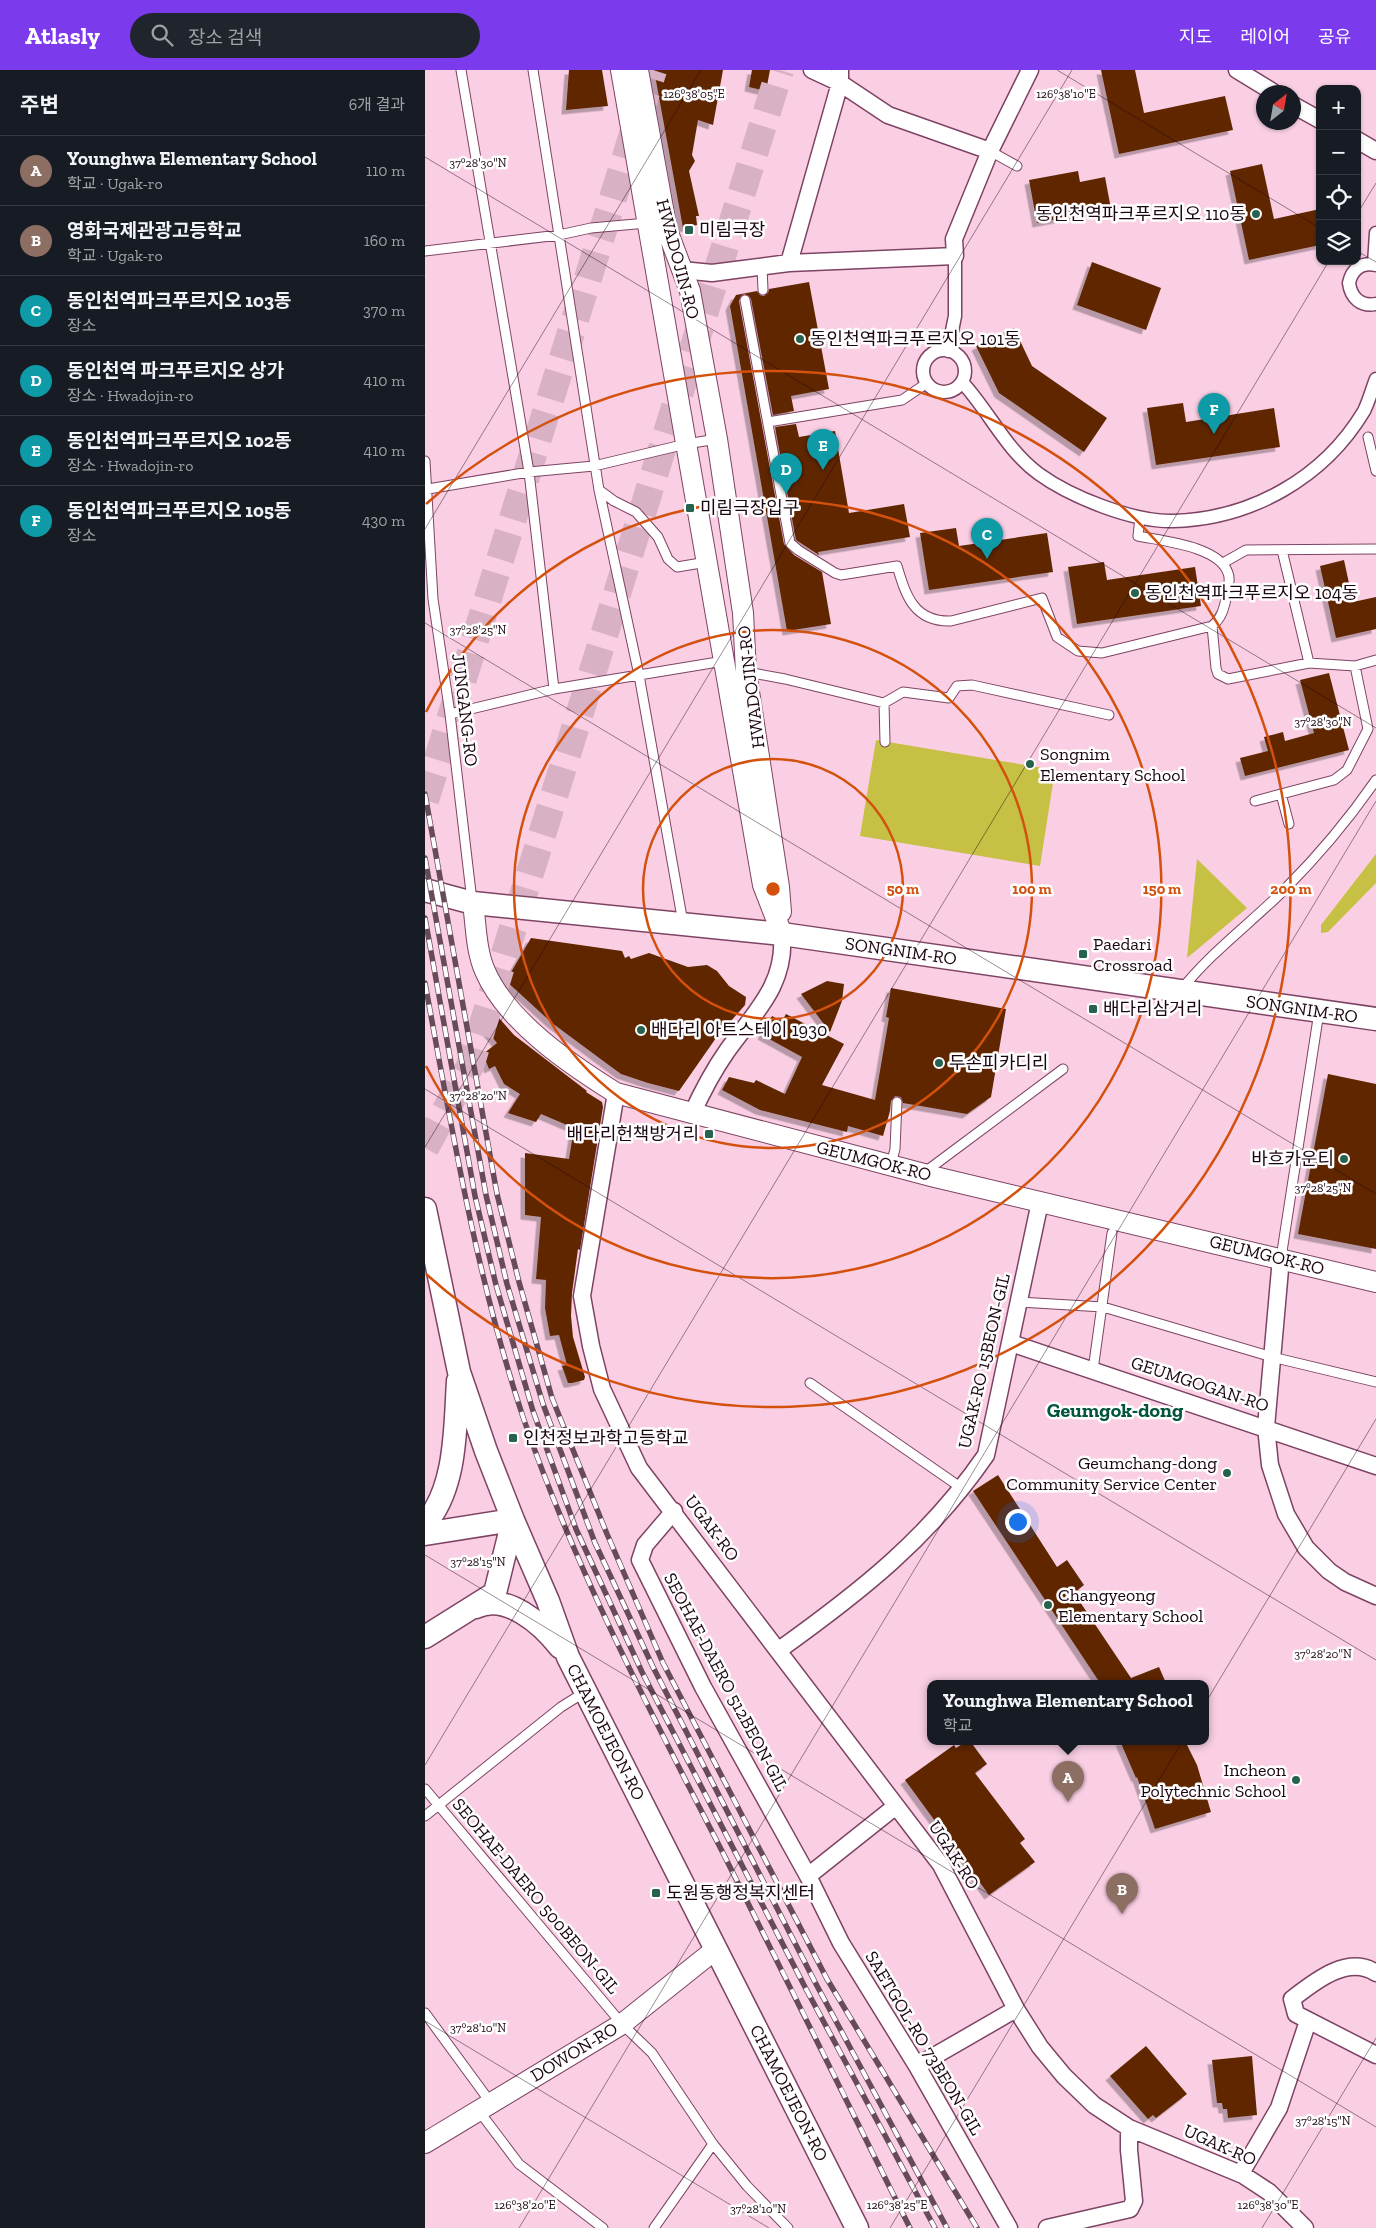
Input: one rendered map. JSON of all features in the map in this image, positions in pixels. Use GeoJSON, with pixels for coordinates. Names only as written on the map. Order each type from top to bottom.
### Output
{"type":"FeatureCollection","features":[{"type":"Feature","properties":{"kind":"main road","name":"SONGNIM-RO"},"geometry":{"type":"LineString","coordinates":[[425,890],[473,903],[782,934],[1376,1019]]}},
{"type":"Feature","properties":{"kind":"main road","name":"CHAMOEJEON-RO"},"geometry":{"type":"LineString","coordinates":[[425,1209],[459,1372],[486,1450],[513,1520],[548,1601],[568,1657],[857,2228]]}},
{"type":"Feature","properties":{"kind":"main road"},"geometry":{"type":"LineString","coordinates":[[425,1524],[435,1512],[448,1477],[453,1444],[459,1372]]}},
{"type":"Feature","properties":{"kind":"main road"},"geometry":{"type":"LineString","coordinates":[[425,1534],[513,1520],[495,1593],[425,1637]]}},
{"type":"Feature","properties":{"kind":"main road"},"geometry":{"type":"LineString","coordinates":[[451,1619],[485,1602],[508,1605],[547,1630],[568,1657]]}},
{"type":"Feature","properties":{"kind":"street","name":"HWADOJIN-RO"},"geometry":{"type":"LineString","coordinates":[[621,70],[763,885],[782,934]]}},
{"type":"Feature","properties":{"kind":"street","name":"HWADOJIN-RO"},"geometry":{"type":"LineString","coordinates":[[638,70],[667,230],[690,291],[717,439],[743,613],[747,672],[779,887],[782,934]]}},
{"type":"Feature","properties":{"kind":"street"},"geometry":{"type":"LineString","coordinates":[[812,70],[840,76],[888,115],[990,151]]}},
{"type":"Feature","properties":{"kind":"street"},"geometry":{"type":"LineString","coordinates":[[948,351],[955,316],[954,239],[990,151],[1030,70]]}},
{"type":"Feature","properties":{"kind":"street"},"geometry":{"type":"LineString","coordinates":[[1237,70],[1262,85]]}},
{"type":"Feature","properties":{"kind":"street"},"geometry":{"type":"LineString","coordinates":[[789,264],[840,76]]}},
{"type":"Feature","properties":{"kind":"street"},"geometry":{"type":"LineString","coordinates":[[1301,109],[1316,118]]}},
{"type":"Feature","properties":{"kind":"street"},"geometry":{"type":"LineString","coordinates":[[1361,142],[1376,150]]}},
{"type":"Feature","properties":{"kind":"street"},"geometry":{"type":"LineString","coordinates":[[1376,234],[1375,265],[1367,264],[1354,270],[1349,283],[1353,297],[1358,302],[1376,304]]}},
{"type":"Feature","properties":{"kind":"street"},"geometry":{"type":"LineString","coordinates":[[682,270],[712,273],[789,264],[955,256]]}},
{"type":"Feature","properties":{"kind":"street"},"geometry":{"type":"LineString","coordinates":[[948,351],[959,357],[963,363],[964,376],[962,382],[958,387],[946,392],[933,388],[927,383],[923,370],[925,363],[934,353],[948,351]]}},
{"type":"Feature","properties":{"kind":"street"},"geometry":{"type":"LineString","coordinates":[[962,382],[978,399],[1009,445],[1038,474],[1077,496],[1140,517],[1171,521],[1200,519],[1258,504],[1289,488],[1317,468],[1343,441],[1365,409],[1376,379]]}},
{"type":"Feature","properties":{"kind":"street","name":"GEUMGOK-RO"},"geometry":{"type":"LineString","coordinates":[[473,903],[480,954],[484,970],[492,986],[515,1014],[556,1051],[589,1076],[616,1093],[923,1174],[1376,1282]]}},
{"type":"Feature","properties":{"kind":"street"},"geometry":{"type":"LineString","coordinates":[[692,1114],[712,1074],[765,1003],[778,977],[783,950],[782,934]]}},
{"type":"Feature","properties":{"kind":"street","name":"UGAK-RO"},"geometry":{"type":"LineString","coordinates":[[616,1093],[582,1296],[591,1346],[602,1388],[639,1468],[941,1865],[1016,2009],[1041,2047],[1064,2076],[1094,2104],[1129,2128],[1243,2175],[1269,2192],[1305,2228]]}},
{"type":"Feature","properties":{"kind":"street","name":"UGAK-RO 15BEON-GIL"},"geometry":{"type":"LineString","coordinates":[[779,1650],[869,1583],[927,1530],[963,1489],[987,1455],[1040,1202]]}},
{"type":"Feature","properties":{"kind":"street"},"geometry":{"type":"LineString","coordinates":[[1281,1258],[1267,1427],[1270,1465],[1286,1514],[1307,1548],[1329,1570],[1345,1582],[1376,1594]]}},
{"type":"Feature","properties":{"kind":"street","name":"GEUMGOGAN-RO"},"geometry":{"type":"LineString","coordinates":[[1011,1342],[1267,1427],[1376,1466]]}},
{"type":"Feature","properties":{"kind":"street","name":"SEOHAE-DAERO 512BEON-GIL"},"geometry":{"type":"LineString","coordinates":[[674,1512],[645,1545],[640,1560],[703,1687],[808,1876]]}},
{"type":"Feature","properties":{"kind":"street"},"geometry":{"type":"LineString","coordinates":[[808,1876],[896,1806]]}},
{"type":"Feature","properties":{"kind":"street","name":"SAETGOL-RO 73BEON-GIL"},"geometry":{"type":"LineString","coordinates":[[808,1876],[841,1942],[917,2066],[1009,2228]]}},
{"type":"Feature","properties":{"kind":"street","name":"DOWON-RO"},"geometry":{"type":"LineString","coordinates":[[425,2143],[622,2024],[716,1950]]}},
{"type":"Feature","properties":{"kind":"street"},"geometry":{"type":"LineString","coordinates":[[1376,1973],[1348,1966],[1314,1982],[1292,1999],[1296,2014],[1376,2055]]}},
{"type":"Feature","properties":{"kind":"street"},"geometry":{"type":"LineString","coordinates":[[917,2066],[1016,2009]]}},
{"type":"Feature","properties":{"kind":"street"},"geometry":{"type":"LineString","coordinates":[[1243,2175],[1244,2168],[1279,2108],[1308,2021]]}},
{"type":"Feature","properties":{"kind":"street"},"geometry":{"type":"LineString","coordinates":[[1047,2228],[1130,2209],[1134,2201],[1129,2150],[1129,2128]]}},
{"type":"Feature","properties":{"kind":"lane"},"geometry":{"type":"LineString","coordinates":[[461,70],[529,472],[554,689]]}},
{"type":"Feature","properties":{"kind":"lane"},"geometry":{"type":"LineString","coordinates":[[533,70],[594,466],[639,675],[683,923]]}},
{"type":"Feature","properties":{"kind":"lane"},"geometry":{"type":"LineString","coordinates":[[990,151],[1017,166]]}},
{"type":"Feature","properties":{"kind":"lane"},"geometry":{"type":"LineString","coordinates":[[425,251],[559,236],[591,228],[647,223]]}},
{"type":"Feature","properties":{"kind":"lane"},"geometry":{"type":"LineString","coordinates":[[762,267],[763,290]]}},
{"type":"Feature","properties":{"kind":"lane"},"geometry":{"type":"LineString","coordinates":[[745,300],[790,543],[798,550],[841,575],[897,566],[910,602],[916,610],[933,619],[951,621],[1042,598],[1057,637],[1078,651],[1102,653],[1212,626],[1223,613],[1230,582],[1223,563],[1204,551],[1138,536],[1140,517]]}},
{"type":"Feature","properties":{"kind":"lane"},"geometry":{"type":"LineString","coordinates":[[768,422],[902,400],[927,383]]}},
{"type":"Feature","properties":{"kind":"lane"},"geometry":{"type":"LineString","coordinates":[[1367,437],[1376,471]]}},
{"type":"Feature","properties":{"kind":"lane"},"geometry":{"type":"LineString","coordinates":[[428,490],[529,472],[594,466],[686,444],[717,439]]}},
{"type":"Feature","properties":{"kind":"lane","name":"JUNGANG-RO"},"geometry":{"type":"LineString","coordinates":[[425,462],[433,599],[450,714],[473,903]]}},
{"type":"Feature","properties":{"kind":"lane"},"geometry":{"type":"LineString","coordinates":[[599,490],[614,501],[636,512],[658,537],[668,559],[677,567],[707,562]]}},
{"type":"Feature","properties":{"kind":"lane"},"geometry":{"type":"LineString","coordinates":[[1223,563],[1246,550],[1376,549]]}},
{"type":"Feature","properties":{"kind":"lane"},"geometry":{"type":"LineString","coordinates":[[1282,550],[1309,663]]}},
{"type":"Feature","properties":{"kind":"lane"},"geometry":{"type":"LineString","coordinates":[[1212,626],[1216,668],[1222,677],[1233,679],[1309,663],[1355,666],[1376,660]]}},
{"type":"Feature","properties":{"kind":"lane"},"geometry":{"type":"LineString","coordinates":[[450,714],[554,689],[724,661]]}},
{"type":"Feature","properties":{"kind":"lane"},"geometry":{"type":"LineString","coordinates":[[1255,801],[1334,780],[1347,770],[1368,729],[1355,666]]}},
{"type":"Feature","properties":{"kind":"lane"},"geometry":{"type":"LineString","coordinates":[[747,672],[785,679],[884,703],[903,692],[949,698],[957,686],[973,685],[1109,715]]}},
{"type":"Feature","properties":{"kind":"lane"},"geometry":{"type":"LineString","coordinates":[[884,703],[885,742]]}},
{"type":"Feature","properties":{"kind":"lane"},"geometry":{"type":"LineString","coordinates":[[1181,991],[1197,970],[1285,889],[1326,844],[1376,780]]}},
{"type":"Feature","properties":{"kind":"lane"},"geometry":{"type":"LineString","coordinates":[[1281,794],[1289,824]]}},
{"type":"Feature","properties":{"kind":"lane"},"geometry":{"type":"LineString","coordinates":[[1281,1258],[1319,1011]]}},
{"type":"Feature","properties":{"kind":"lane"},"geometry":{"type":"LineString","coordinates":[[923,1174],[1063,1069]]}},
{"type":"Feature","properties":{"kind":"lane"},"geometry":{"type":"LineString","coordinates":[[891,1165],[895,1149],[897,1102]]}},
{"type":"Feature","properties":{"kind":"lane"},"geometry":{"type":"LineString","coordinates":[[1093,1370],[1113,1233]]}},
{"type":"Feature","properties":{"kind":"lane"},"geometry":{"type":"LineString","coordinates":[[1019,1302],[1103,1307],[1272,1356],[1376,1382]]}},
{"type":"Feature","properties":{"kind":"lane"},"geometry":{"type":"LineString","coordinates":[[810,1383],[963,1489]]}},
{"type":"Feature","properties":{"kind":"lane"},"geometry":{"type":"LineString","coordinates":[[425,1816],[561,1707],[585,1691]]}},
{"type":"Feature","properties":{"kind":"lane","name":"SEOHAE-DAERO 500BEON-GIL"},"geometry":{"type":"LineString","coordinates":[[425,1789],[622,2024],[652,2053],[713,2144],[747,2186],[780,2222],[788,2228]]}},
{"type":"Feature","properties":{"kind":"lane"},"geometry":{"type":"LineString","coordinates":[[425,2014],[519,2164],[594,2225],[603,2228]]}},
{"type":"Feature","properties":{"kind":"lane"},"geometry":{"type":"LineString","coordinates":[[654,2228],[713,2144]]}},
{"type":"Feature","properties":{"kind":"shaded area"},"geometry":{"type":"Polygon","coordinates":[[[876,740],[1055,770],[1040,866],[860,836],[876,740]]]}},
{"type":"Feature","properties":{"kind":"shaded area"},"geometry":{"type":"Polygon","coordinates":[[[1376,854],[1376,883],[1328,932],[1321,933],[1321,925],[1376,854]]]}},
{"type":"Feature","properties":{"kind":"shaded area"},"geometry":{"type":"Polygon","coordinates":[[[1197,859],[1247,908],[1187,958],[1197,859]]]}},
{"type":"Feature","properties":{"kind":"building"},"geometry":{"type":"Polygon","coordinates":[[[569,70],[602,70],[608,106],[566,110],[569,70]]]}},
{"type":"Feature","properties":{"kind":"building"},"geometry":{"type":"Polygon","coordinates":[[[654,70],[723,70],[713,125],[698,120],[692,155],[695,161],[689,171],[699,216],[696,216],[697,225],[683,228],[654,70]]]}},
{"type":"Feature","properties":{"kind":"building"},"geometry":{"type":"Polygon","coordinates":[[[752,70],[770,70],[766,91],[749,87],[752,70]]]}},
{"type":"Feature","properties":{"kind":"building"},"geometry":{"type":"Polygon","coordinates":[[[1101,70],[1135,70],[1144,113],[1225,96],[1233,130],[1119,154],[1101,70]]]}},
{"type":"Feature","properties":{"kind":"building","name":"동인천역파크푸르지오 110동"},"geometry":{"type":"Polygon","coordinates":[[[1262,164],[1274,219],[1316,210],[1316,246],[1249,260],[1230,171],[1262,164]]]}},
{"type":"Feature","properties":{"kind":"building"},"geometry":{"type":"Polygon","coordinates":[[[1078,171],[1080,182],[1105,177],[1111,209],[1037,223],[1029,180],[1078,171]]]}},
{"type":"Feature","properties":{"kind":"building"},"geometry":{"type":"Polygon","coordinates":[[[1092,262],[1161,288],[1146,330],[1077,305],[1092,262]]]}},
{"type":"Feature","properties":{"kind":"building"},"geometry":{"type":"Polygon","coordinates":[[[809,282],[829,389],[791,396],[794,411],[773,415],[751,299],[744,294],[739,301],[784,544],[794,555],[822,572],[831,624],[787,631],[730,306],[736,295],[757,291],[760,295],[764,296],[768,293],[769,289],[809,282]]]}},
{"type":"Feature","properties":{"kind":"building"},"geometry":{"type":"Polygon","coordinates":[[[1014,328],[1032,366],[1107,418],[1084,452],[999,393],[976,346],[1014,328]]]}},
{"type":"Feature","properties":{"kind":"building"},"geometry":{"type":"Polygon","coordinates":[[[1183,403],[1186,422],[1274,408],[1280,447],[1156,465],[1147,408],[1183,403]]]}},
{"type":"Feature","properties":{"kind":"building"},"geometry":{"type":"Polygon","coordinates":[[[796,424],[799,437],[835,431],[849,513],[904,504],[910,537],[818,552],[819,555],[796,540],[775,427],[796,424]]]}},
{"type":"Feature","properties":{"kind":"building"},"geometry":{"type":"Polygon","coordinates":[[[956,528],[959,546],[1047,533],[1053,572],[929,590],[920,533],[956,528]]]}},
{"type":"Feature","properties":{"kind":"building"},"geometry":{"type":"Polygon","coordinates":[[[1344,560],[1353,602],[1376,597],[1376,629],[1336,638],[1320,566],[1344,560]]]}},
{"type":"Feature","properties":{"kind":"building","name":"동인천역파크푸르지오 104동"},"geometry":{"type":"Polygon","coordinates":[[[1104,562],[1107,580],[1195,567],[1201,606],[1077,624],[1068,567],[1104,562]]]}},
{"type":"Feature","properties":{"kind":"building"},"geometry":{"type":"Polygon","coordinates":[[[1329,673],[1349,750],[1245,776],[1240,758],[1268,751],[1264,737],[1283,732],[1285,741],[1314,733],[1300,680],[1329,673]]]}},
{"type":"Feature","properties":{"kind":"building"},"geometry":{"type":"Polygon","coordinates":[[[531,938],[622,951],[625,958],[629,956],[631,959],[649,953],[688,967],[707,965],[717,971],[729,986],[746,997],[745,1005],[716,1038],[679,1091],[648,1083],[621,1074],[552,1023],[506,981],[531,938]]]}},
{"type":"Feature","properties":{"kind":"building"},"geometry":{"type":"Polygon","coordinates":[[[827,981],[844,984],[842,1001],[830,1032],[801,994],[827,981]]]}},
{"type":"Feature","properties":{"kind":"building"},"geometry":{"type":"Polygon","coordinates":[[[891,988],[1006,1009],[991,1097],[967,1114],[903,1103],[901,1097],[895,1096],[891,1101],[883,1136],[848,1126],[847,1132],[760,1110],[722,1090],[729,1077],[754,1083],[756,1080],[785,1094],[802,1057],[762,1035],[772,1016],[782,1021],[786,1014],[844,1044],[822,1085],[875,1100],[889,1018],[886,1017],[891,988]]]}},
{"type":"Feature","properties":{"kind":"building"},"geometry":{"type":"Polygon","coordinates":[[[499,1018],[514,1035],[586,1092],[602,1102],[603,1107],[572,1293],[571,1316],[573,1337],[585,1377],[584,1380],[572,1383],[568,1383],[562,1366],[567,1365],[559,1335],[550,1336],[545,1308],[546,1280],[536,1279],[541,1217],[525,1215],[525,1153],[569,1159],[574,1128],[541,1114],[536,1122],[508,1113],[520,1094],[504,1084],[495,1066],[489,1069],[483,1054],[497,1043],[484,1027],[499,1018]]]}},
{"type":"Feature","properties":{"kind":"building","name":"바흐카운티"},"geometry":{"type":"Polygon","coordinates":[[[1328,1074],[1376,1084],[1376,1249],[1298,1234],[1328,1074]]]}},
{"type":"Feature","properties":{"kind":"building"},"geometry":{"type":"Polygon","coordinates":[[[998,1475],[1057,1567],[1067,1560],[1084,1585],[1074,1593],[1131,1678],[1159,1667],[1165,1680],[1098,1680],[973,1491],[998,1475]]]}},
{"type":"Feature","properties":{"kind":"building"},"geometry":{"type":"Polygon","coordinates":[[[954,1745],[956,1748],[961,1745],[973,1745],[987,1764],[975,1773],[1025,1839],[1020,1843],[1035,1862],[989,1895],[905,1780],[954,1745]]]}},
{"type":"Feature","properties":{"kind":"building"},"geometry":{"type":"Polygon","coordinates":[[[1122,1745],[1187,1745],[1197,1765],[1211,1812],[1155,1829],[1122,1745]]]}},
{"type":"Feature","properties":{"kind":"building"},"geometry":{"type":"Polygon","coordinates":[[[1146,2046],[1187,2094],[1156,2118],[1153,2115],[1148,2119],[1110,2076],[1146,2046]]]}},
{"type":"Feature","properties":{"kind":"building"},"geometry":{"type":"Polygon","coordinates":[[[1252,2056],[1257,2115],[1228,2118],[1227,2109],[1223,2109],[1222,2103],[1217,2103],[1212,2060],[1252,2056]]]}},
{"type":"Feature","properties":{"kind":"tunnel"},"geometry":{"type":"LineString","coordinates":[[425,800],[653,70]]}},
{"type":"Feature","properties":{"kind":"tunnel"},"geometry":{"type":"LineString","coordinates":[[425,1148],[470,1066],[780,70]]}},
{"type":"Feature","properties":{"kind":"railway"},"geometry":{"type":"LineString","coordinates":[[425,794],[497,1194],[519,1282],[552,1398],[607,1534],[663,1663],[827,1979],[977,2228]]}},
{"type":"Feature","properties":{"kind":"railway"},"geometry":{"type":"LineString","coordinates":[[425,858],[486,1195],[507,1284],[543,1404],[595,1543],[653,1667],[816,1984],[947,2228]]}},
{"type":"Feature","properties":{"kind":"railway"},"geometry":{"type":"LineString","coordinates":[[425,918],[475,1196],[496,1285],[533,1411],[576,1529],[642,1672],[806,1989],[935,2228]]}},
{"type":"Feature","properties":{"kind":"railway"},"geometry":{"type":"LineString","coordinates":[[425,983],[455,1147],[478,1256],[506,1364],[544,1474],[590,1584],[641,1693],[910,2228]]}},
{"type":"Feature","properties":{"kind":"place","name":"동인천역파크푸르지오 110동"},"geometry":{"type":"Point","coordinates":[1256,214]}},
{"type":"Feature","properties":{"kind":"place","name":"미림극장"},"geometry":{"type":"Point","coordinates":[689,230]}},
{"type":"Feature","properties":{"kind":"place","name":"동인천역파크푸르지오 101동"},"geometry":{"type":"Point","coordinates":[800,339]}},
{"type":"Feature","properties":{"kind":"place","name":"동인천역파크푸르지오 105동"},"geometry":{"type":"Point","coordinates":[1214,434]}},
{"type":"Feature","properties":{"kind":"place","name":"동인천역파크푸르지오 102동"},"geometry":{"type":"Point","coordinates":[823,470]}},
{"type":"Feature","properties":{"kind":"place","name":"동인천역 파크푸르지오 상가"},"geometry":{"type":"Point","coordinates":[786,494]}},
{"type":"Feature","properties":{"kind":"place","name":"미림극장입구"},"geometry":{"type":"Point","coordinates":[690,508]}},
{"type":"Feature","properties":{"kind":"place","name":"동인천역파크푸르지오 103동"},"geometry":{"type":"Point","coordinates":[987,559]}},
{"type":"Feature","properties":{"kind":"place","name":"동인천역파크푸르지오 104동"},"geometry":{"type":"Point","coordinates":[1135,593]}},
{"type":"Feature","properties":{"kind":"place","name":"Songnim Elementary School"},"geometry":{"type":"Point","coordinates":[1030,764]}},
{"type":"Feature","properties":{"kind":"place","name":"Paedari Crossroad"},"geometry":{"type":"Point","coordinates":[1083,954]}},
{"type":"Feature","properties":{"kind":"place","name":"배다리삼거리"},"geometry":{"type":"Point","coordinates":[1093,1009]}},
{"type":"Feature","properties":{"kind":"place","name":"배다리 아트스테이 1930"},"geometry":{"type":"Point","coordinates":[641,1030]}},
{"type":"Feature","properties":{"kind":"place","name":"두손피카디리"},"geometry":{"type":"Point","coordinates":[939,1063]}},
{"type":"Feature","properties":{"kind":"place","name":"배다리헌책방거리"},"geometry":{"type":"Point","coordinates":[709,1134]}},
{"type":"Feature","properties":{"kind":"place","name":"바흐카운티"},"geometry":{"type":"Point","coordinates":[1344,1159]}},
{"type":"Feature","properties":{"kind":"place","name":"인천정보과학고등학교"},"geometry":{"type":"Point","coordinates":[513,1438]}},
{"type":"Feature","properties":{"kind":"place","name":"Geumchang-dong Community Service Center"},"geometry":{"type":"Point","coordinates":[1227,1473]}},
{"type":"Feature","properties":{"kind":"place","name":"Changyeong Elementary School"},"geometry":{"type":"Point","coordinates":[1048,1605]}},
{"type":"Feature","properties":{"kind":"place","name":"Incheon Polytechnic School"},"geometry":{"type":"Point","coordinates":[1296,1780]}},
{"type":"Feature","properties":{"kind":"place","name":"Younghwa Elementary School"},"geometry":{"type":"Point","coordinates":[1068,1802]}},
{"type":"Feature","properties":{"kind":"place","name":"도원동행정복지센터"},"geometry":{"type":"Point","coordinates":[656,1893]}},
{"type":"Feature","properties":{"kind":"place","name":"영화국제관광고등학교"},"geometry":{"type":"Point","coordinates":[1122,1914]}},
{"type":"Feature","properties":{"kind":"district","name":"Geumgok-dong"},"geometry":{"type":"Point","coordinates":[1115,1410]}}]}
